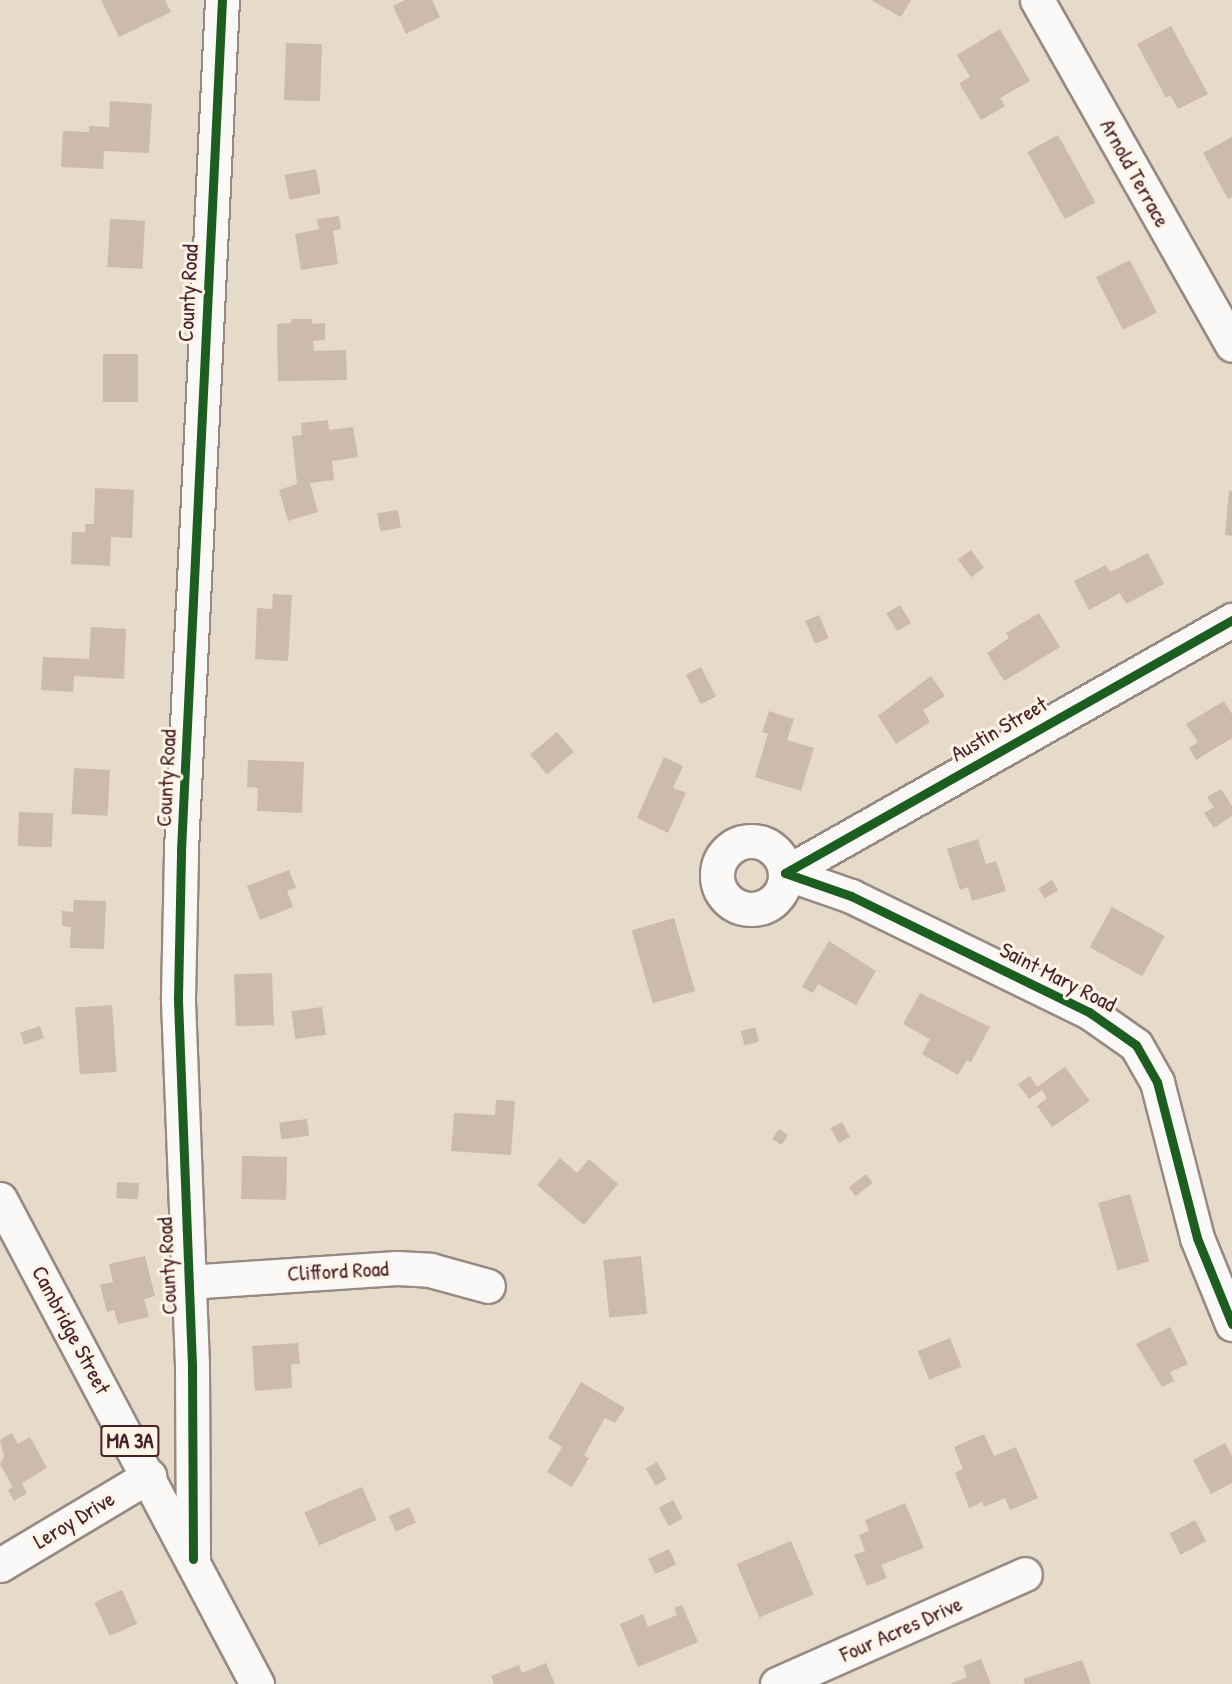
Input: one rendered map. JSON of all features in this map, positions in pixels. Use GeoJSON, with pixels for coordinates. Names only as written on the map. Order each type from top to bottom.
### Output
{"type":"FeatureCollection","features":[{"type":"Feature","properties":{"kind":"street","name":"County Road"},"geometry":{"type":"LineString","coordinates":[[193,1559],[192,1365],[187,1282],[178,997],[181,850],[222,0]]}},
{"type":"Feature","properties":{"kind":"street","name":"Arnold Terrace"},"geometry":{"type":"LineString","coordinates":[[1037,0],[1232,345]]}},
{"type":"Feature","properties":{"kind":"street","name":"Austin Street"},"geometry":{"type":"LineString","coordinates":[[786,873],[1232,620]]}},
{"type":"Feature","properties":{"kind":"street","name":"Saint Mary Road"},"geometry":{"type":"LineString","coordinates":[[786,873],[851,896],[1089,1012],[1136,1045],[1157,1082],[1197,1238],[1232,1324]]}},
{"type":"Feature","properties":{"kind":"street","name":"Cambridge Street"},"geometry":{"type":"LineString","coordinates":[[0,1199],[193,1559],[257,1684]]}},
{"type":"Feature","properties":{"kind":"street","name":"Clifford Road"},"geometry":{"type":"LineString","coordinates":[[187,1282],[397,1268],[430,1270],[488,1286]]}},
{"type":"Feature","properties":{"kind":"street","name":"Leroy Drive"},"geometry":{"type":"LineString","coordinates":[[0,1565],[149,1476]]}},
{"type":"Feature","properties":{"kind":"street","name":"Four Acres Drive"},"geometry":{"type":"LineString","coordinates":[[777,1684],[1025,1574]]}},
{"type":"Feature","properties":{"kind":"building"},"geometry":{"type":"Polygon","coordinates":[[[101,0],[165,0],[171,12],[119,37],[101,0]]]}},
{"type":"Feature","properties":{"kind":"building"},"geometry":{"type":"Polygon","coordinates":[[[405,0],[432,0],[440,17],[406,34],[393,6],[405,0]]]}},
{"type":"Feature","properties":{"kind":"building"},"geometry":{"type":"Polygon","coordinates":[[[871,0],[911,0],[901,17],[871,0]]]}},
{"type":"Feature","properties":{"kind":"building"},"geometry":{"type":"Polygon","coordinates":[[[1171,26],[1208,94],[1178,109],[1170,95],[1166,98],[1137,44],[1171,26]]]}},
{"type":"Feature","properties":{"kind":"building"},"geometry":{"type":"Polygon","coordinates":[[[1000,29],[1030,81],[1000,98],[1005,106],[981,120],[959,83],[970,77],[957,55],[1000,29]]]}},
{"type":"Feature","properties":{"kind":"building"},"geometry":{"type":"Polygon","coordinates":[[[286,43],[322,44],[320,101],[284,100],[286,43]]]}},
{"type":"Feature","properties":{"kind":"building"},"geometry":{"type":"Polygon","coordinates":[[[110,101],[152,104],[149,153],[104,151],[103,169],[61,167],[63,131],[89,132],[89,126],[109,127],[110,101]]]}},
{"type":"Feature","properties":{"kind":"building"},"geometry":{"type":"Polygon","coordinates":[[[1058,135],[1095,202],[1065,219],[1027,152],[1058,135]]]}},
{"type":"Feature","properties":{"kind":"building"},"geometry":{"type":"Polygon","coordinates":[[[1232,137],[1232,197],[1228,199],[1203,153],[1232,137]]]}},
{"type":"Feature","properties":{"kind":"building"},"geometry":{"type":"Polygon","coordinates":[[[316,169],[321,194],[289,200],[285,175],[316,169]]]}},
{"type":"Feature","properties":{"kind":"building"},"geometry":{"type":"Polygon","coordinates":[[[339,216],[341,229],[333,231],[338,264],[301,270],[295,234],[319,229],[317,219],[339,216]]]}},
{"type":"Feature","properties":{"kind":"building"},"geometry":{"type":"Polygon","coordinates":[[[110,219],[145,221],[142,269],[107,267],[110,219]]]}},
{"type":"Feature","properties":{"kind":"building"},"geometry":{"type":"Polygon","coordinates":[[[1130,260],[1157,313],[1123,330],[1096,277],[1130,260]]]}},
{"type":"Feature","properties":{"kind":"building"},"geometry":{"type":"Polygon","coordinates":[[[291,319],[312,319],[312,324],[325,323],[325,340],[313,341],[314,351],[346,350],[347,380],[278,381],[277,324],[291,323],[291,319]]]}},
{"type":"Feature","properties":{"kind":"building"},"geometry":{"type":"Polygon","coordinates":[[[103,354],[138,354],[138,402],[103,402],[103,354]]]}},
{"type":"Feature","properties":{"kind":"building"},"geometry":{"type":"Polygon","coordinates":[[[328,420],[329,430],[353,427],[358,457],[332,461],[334,480],[310,483],[318,512],[288,521],[279,490],[297,484],[292,436],[302,435],[301,423],[328,420]]]}},
{"type":"Feature","properties":{"kind":"building"},"geometry":{"type":"Polygon","coordinates":[[[95,488],[134,490],[132,538],[111,537],[110,566],[71,564],[72,532],[85,532],[85,524],[94,524],[95,488]]]}},
{"type":"Feature","properties":{"kind":"building"},"geometry":{"type":"Polygon","coordinates":[[[1229,491],[1232,491],[1232,536],[1225,535],[1229,491]]]}},
{"type":"Feature","properties":{"kind":"building"},"geometry":{"type":"Polygon","coordinates":[[[398,510],[401,528],[380,531],[377,513],[398,510]]]}},
{"type":"Feature","properties":{"kind":"building"},"geometry":{"type":"Polygon","coordinates":[[[971,550],[984,568],[971,577],[958,559],[971,550]]]}},
{"type":"Feature","properties":{"kind":"building"},"geometry":{"type":"Polygon","coordinates":[[[1148,553],[1164,584],[1126,604],[1120,593],[1089,610],[1074,581],[1106,565],[1110,572],[1148,553]]]}},
{"type":"Feature","properties":{"kind":"building"},"geometry":{"type":"Polygon","coordinates":[[[273,594],[292,595],[288,661],[255,659],[257,608],[272,609],[273,594]]]}},
{"type":"Feature","properties":{"kind":"building"},"geometry":{"type":"Polygon","coordinates":[[[900,605],[911,623],[897,631],[886,613],[900,605]]]}},
{"type":"Feature","properties":{"kind":"building"},"geometry":{"type":"Polygon","coordinates":[[[1039,613],[1060,647],[1004,681],[987,653],[1009,638],[1006,633],[1039,613]]]}},
{"type":"Feature","properties":{"kind":"building"},"geometry":{"type":"Polygon","coordinates":[[[819,615],[829,638],[815,644],[805,621],[819,615]]]}},
{"type":"Feature","properties":{"kind":"building"},"geometry":{"type":"Polygon","coordinates":[[[91,627],[126,629],[124,679],[74,676],[73,692],[41,690],[43,657],[89,659],[91,627]]]}},
{"type":"Feature","properties":{"kind":"building"},"geometry":{"type":"Polygon","coordinates":[[[701,667],[716,696],[701,704],[686,675],[701,667]]]}},
{"type":"Feature","properties":{"kind":"building"},"geometry":{"type":"Polygon","coordinates":[[[931,676],[945,696],[923,710],[930,722],[896,744],[878,716],[931,676]]]}},
{"type":"Feature","properties":{"kind":"building"},"geometry":{"type":"Polygon","coordinates":[[[1224,701],[1232,714],[1232,738],[1196,760],[1189,748],[1198,742],[1186,724],[1224,701]]]}},
{"type":"Feature","properties":{"kind":"building"},"geometry":{"type":"Polygon","coordinates":[[[769,711],[794,719],[787,740],[814,748],[801,791],[755,777],[768,734],[762,732],[769,711]]]}},
{"type":"Feature","properties":{"kind":"building"},"geometry":{"type":"Polygon","coordinates":[[[557,732],[574,752],[547,774],[530,754],[557,732]]]}},
{"type":"Feature","properties":{"kind":"building"},"geometry":{"type":"Polygon","coordinates":[[[664,757],[683,766],[673,788],[686,793],[668,833],[637,818],[664,757]]]}},
{"type":"Feature","properties":{"kind":"building"},"geometry":{"type":"Polygon","coordinates":[[[248,760],[304,762],[302,813],[257,811],[258,788],[247,787],[248,760]]]}},
{"type":"Feature","properties":{"kind":"building"},"geometry":{"type":"Polygon","coordinates":[[[74,768],[110,770],[108,816],[72,814],[74,768]]]}},
{"type":"Feature","properties":{"kind":"building"},"geometry":{"type":"Polygon","coordinates":[[[1221,789],[1232,806],[1232,816],[1214,828],[1204,813],[1214,807],[1207,797],[1221,789]]]}},
{"type":"Feature","properties":{"kind":"building"},"geometry":{"type":"Polygon","coordinates":[[[19,812],[53,813],[52,847],[18,846],[19,812]]]}},
{"type":"Feature","properties":{"kind":"building"},"geometry":{"type":"Polygon","coordinates":[[[978,839],[986,864],[996,861],[1006,891],[972,901],[968,887],[960,890],[947,849],[978,839]]]}},
{"type":"Feature","properties":{"kind":"building"},"geometry":{"type":"Polygon","coordinates":[[[289,870],[296,888],[287,891],[293,907],[260,920],[247,886],[289,870]]]}},
{"type":"Feature","properties":{"kind":"building"},"geometry":{"type":"Polygon","coordinates":[[[1052,880],[1058,890],[1044,899],[1038,888],[1052,880]]]}},
{"type":"Feature","properties":{"kind":"building"},"geometry":{"type":"Polygon","coordinates":[[[74,900],[106,901],[104,949],[70,948],[71,927],[62,926],[62,911],[73,912],[74,900]]]}},
{"type":"Feature","properties":{"kind":"building"},"geometry":{"type":"Polygon","coordinates":[[[1112,907],[1164,936],[1142,976],[1090,947],[1112,907]]]}},
{"type":"Feature","properties":{"kind":"building"},"geometry":{"type":"Polygon","coordinates":[[[674,918],[695,991],[653,1003],[632,930],[674,918]]]}},
{"type":"Feature","properties":{"kind":"building"},"geometry":{"type":"Polygon","coordinates":[[[829,941],[876,971],[856,1005],[818,984],[813,993],[802,987],[829,941]]]}},
{"type":"Feature","properties":{"kind":"building"},"geometry":{"type":"Polygon","coordinates":[[[272,973],[274,1025],[236,1026],[234,974],[272,973]]]}},
{"type":"Feature","properties":{"kind":"building"},"geometry":{"type":"Polygon","coordinates":[[[920,993],[990,1027],[971,1062],[967,1060],[958,1075],[922,1054],[930,1039],[903,1024],[920,993]]]}},
{"type":"Feature","properties":{"kind":"building"},"geometry":{"type":"Polygon","coordinates":[[[112,1005],[117,1072],[80,1074],[75,1008],[112,1005]]]}},
{"type":"Feature","properties":{"kind":"building"},"geometry":{"type":"Polygon","coordinates":[[[322,1007],[326,1035],[295,1039],[291,1011],[322,1007]]]}},
{"type":"Feature","properties":{"kind":"building"},"geometry":{"type":"Polygon","coordinates":[[[40,1026],[44,1038],[24,1045],[20,1032],[40,1026]]]}},
{"type":"Feature","properties":{"kind":"building"},"geometry":{"type":"Polygon","coordinates":[[[755,1027],[759,1041],[745,1046],[741,1031],[755,1027]]]}},
{"type":"Feature","properties":{"kind":"building"},"geometry":{"type":"Polygon","coordinates":[[[1065,1067],[1090,1101],[1052,1127],[1037,1106],[1047,1098],[1042,1090],[1029,1099],[1018,1084],[1030,1076],[1037,1087],[1065,1067]]]}},
{"type":"Feature","properties":{"kind":"building"},"geometry":{"type":"Polygon","coordinates":[[[496,1100],[515,1101],[511,1155],[451,1151],[454,1113],[495,1115],[496,1100]]]}},
{"type":"Feature","properties":{"kind":"building"},"geometry":{"type":"Polygon","coordinates":[[[307,1119],[309,1136],[281,1139],[279,1122],[307,1119]]]}},
{"type":"Feature","properties":{"kind":"building"},"geometry":{"type":"Polygon","coordinates":[[[842,1122],[850,1137],[839,1143],[831,1128],[842,1122]]]}},
{"type":"Feature","properties":{"kind":"building"},"geometry":{"type":"Polygon","coordinates":[[[779,1129],[788,1135],[781,1145],[772,1139],[779,1129]]]}},
{"type":"Feature","properties":{"kind":"building"},"geometry":{"type":"Polygon","coordinates":[[[242,1156],[287,1157],[286,1200],[241,1199],[242,1156]]]}},
{"type":"Feature","properties":{"kind":"building"},"geometry":{"type":"Polygon","coordinates":[[[560,1158],[577,1173],[589,1159],[618,1184],[584,1225],[537,1185],[560,1158]]]}},
{"type":"Feature","properties":{"kind":"building"},"geometry":{"type":"Polygon","coordinates":[[[866,1174],[873,1183],[855,1196],[849,1188],[866,1174]]]}},
{"type":"Feature","properties":{"kind":"building"},"geometry":{"type":"Polygon","coordinates":[[[117,1182],[139,1183],[138,1199],[116,1198],[117,1182]]]}},
{"type":"Feature","properties":{"kind":"building"},"geometry":{"type":"Polygon","coordinates":[[[1130,1194],[1149,1261],[1118,1270],[1098,1203],[1130,1194]]]}},
{"type":"Feature","properties":{"kind":"building"},"geometry":{"type":"Polygon","coordinates":[[[145,1256],[155,1296],[144,1299],[149,1317],[118,1324],[114,1310],[107,1312],[100,1285],[113,1282],[109,1264],[145,1256]]]}},
{"type":"Feature","properties":{"kind":"building"},"geometry":{"type":"Polygon","coordinates":[[[641,1256],[647,1314],[609,1318],[603,1260],[641,1256]]]}},
{"type":"Feature","properties":{"kind":"building"},"geometry":{"type":"Polygon","coordinates":[[[1170,1327],[1188,1364],[1170,1372],[1174,1381],[1162,1387],[1136,1344],[1170,1327]]]}},
{"type":"Feature","properties":{"kind":"building"},"geometry":{"type":"Polygon","coordinates":[[[950,1338],[962,1367],[929,1380],[918,1351],[950,1338]]]}},
{"type":"Feature","properties":{"kind":"building"},"geometry":{"type":"Polygon","coordinates":[[[298,1343],[300,1364],[291,1364],[292,1388],[255,1391],[252,1346],[298,1343]]]}},
{"type":"Feature","properties":{"kind":"building"},"geometry":{"type":"Polygon","coordinates":[[[581,1382],[625,1408],[615,1423],[605,1418],[584,1455],[589,1458],[572,1487],[547,1472],[562,1447],[548,1438],[581,1382]]]}},
{"type":"Feature","properties":{"kind":"building"},"geometry":{"type":"Polygon","coordinates":[[[12,1433],[18,1444],[30,1437],[47,1468],[22,1483],[27,1493],[14,1501],[8,1490],[13,1487],[0,1464],[4,1456],[0,1440],[12,1433]]]}},
{"type":"Feature","properties":{"kind":"building"},"geometry":{"type":"Polygon","coordinates":[[[984,1434],[994,1456],[1016,1447],[1038,1498],[1010,1510],[1005,1498],[984,1507],[982,1502],[969,1508],[955,1473],[963,1469],[954,1447],[984,1434]]]}},
{"type":"Feature","properties":{"kind":"building"},"geometry":{"type":"Polygon","coordinates":[[[1225,1443],[1232,1456],[1232,1483],[1211,1494],[1193,1460],[1225,1443]]]}},
{"type":"Feature","properties":{"kind":"building"},"geometry":{"type":"Polygon","coordinates":[[[657,1462],[667,1479],[656,1486],[646,1468],[657,1462]]]}},
{"type":"Feature","properties":{"kind":"building"},"geometry":{"type":"Polygon","coordinates":[[[362,1487],[377,1520],[319,1546],[304,1513],[362,1487]]]}},
{"type":"Feature","properties":{"kind":"building"},"geometry":{"type":"Polygon","coordinates":[[[673,1500],[683,1519],[669,1526],[659,1508],[673,1500]]]}},
{"type":"Feature","properties":{"kind":"building"},"geometry":{"type":"Polygon","coordinates":[[[905,1503],[924,1548],[881,1565],[887,1578],[867,1586],[854,1555],[865,1551],[859,1535],[869,1531],[865,1520],[905,1503]]]}},
{"type":"Feature","properties":{"kind":"building"},"geometry":{"type":"Polygon","coordinates":[[[409,1507],[416,1523],[396,1531],[389,1516],[409,1507]]]}},
{"type":"Feature","properties":{"kind":"building"},"geometry":{"type":"Polygon","coordinates":[[[1195,1520],[1206,1541],[1181,1555],[1169,1534],[1195,1520]]]}},
{"type":"Feature","properties":{"kind":"building"},"geometry":{"type":"Polygon","coordinates":[[[791,1541],[814,1594],[759,1617],[737,1564],[791,1541]]]}},
{"type":"Feature","properties":{"kind":"building"},"geometry":{"type":"Polygon","coordinates":[[[669,1549],[676,1564],[655,1574],[648,1559],[669,1549]]]}},
{"type":"Feature","properties":{"kind":"building"},"geometry":{"type":"Polygon","coordinates":[[[122,1590],[137,1624],[110,1636],[95,1602],[122,1590]]]}},
{"type":"Feature","properties":{"kind":"building"},"geometry":{"type":"Polygon","coordinates":[[[682,1605],[698,1642],[638,1667],[620,1624],[643,1614],[648,1627],[677,1615],[674,1608],[682,1605]]]}},
{"type":"Feature","properties":{"kind":"building"},"geometry":{"type":"Polygon","coordinates":[[[981,1659],[991,1684],[950,1684],[967,1677],[963,1666],[981,1659]]]}},
{"type":"Feature","properties":{"kind":"building"},"geometry":{"type":"Polygon","coordinates":[[[1082,1660],[1091,1684],[1025,1684],[1023,1679],[1082,1660]]]}},
{"type":"Feature","properties":{"kind":"building"},"geometry":{"type":"Polygon","coordinates":[[[546,1663],[555,1684],[494,1684],[491,1676],[519,1665],[522,1673],[546,1663]]]}},
{"type":"Feature","properties":{"kind":"cycle path"},"geometry":{"type":"LineString","coordinates":[[193,1559],[192,1365],[178,997],[181,850],[222,0]]}},
{"type":"Feature","properties":{"kind":"cycle path"},"geometry":{"type":"LineString","coordinates":[[785,873],[1232,620]]}},
{"type":"Feature","properties":{"kind":"cycle path"},"geometry":{"type":"LineString","coordinates":[[785,873],[851,896],[1089,1012],[1136,1045],[1157,1082],[1197,1238],[1232,1324]]}}]}
